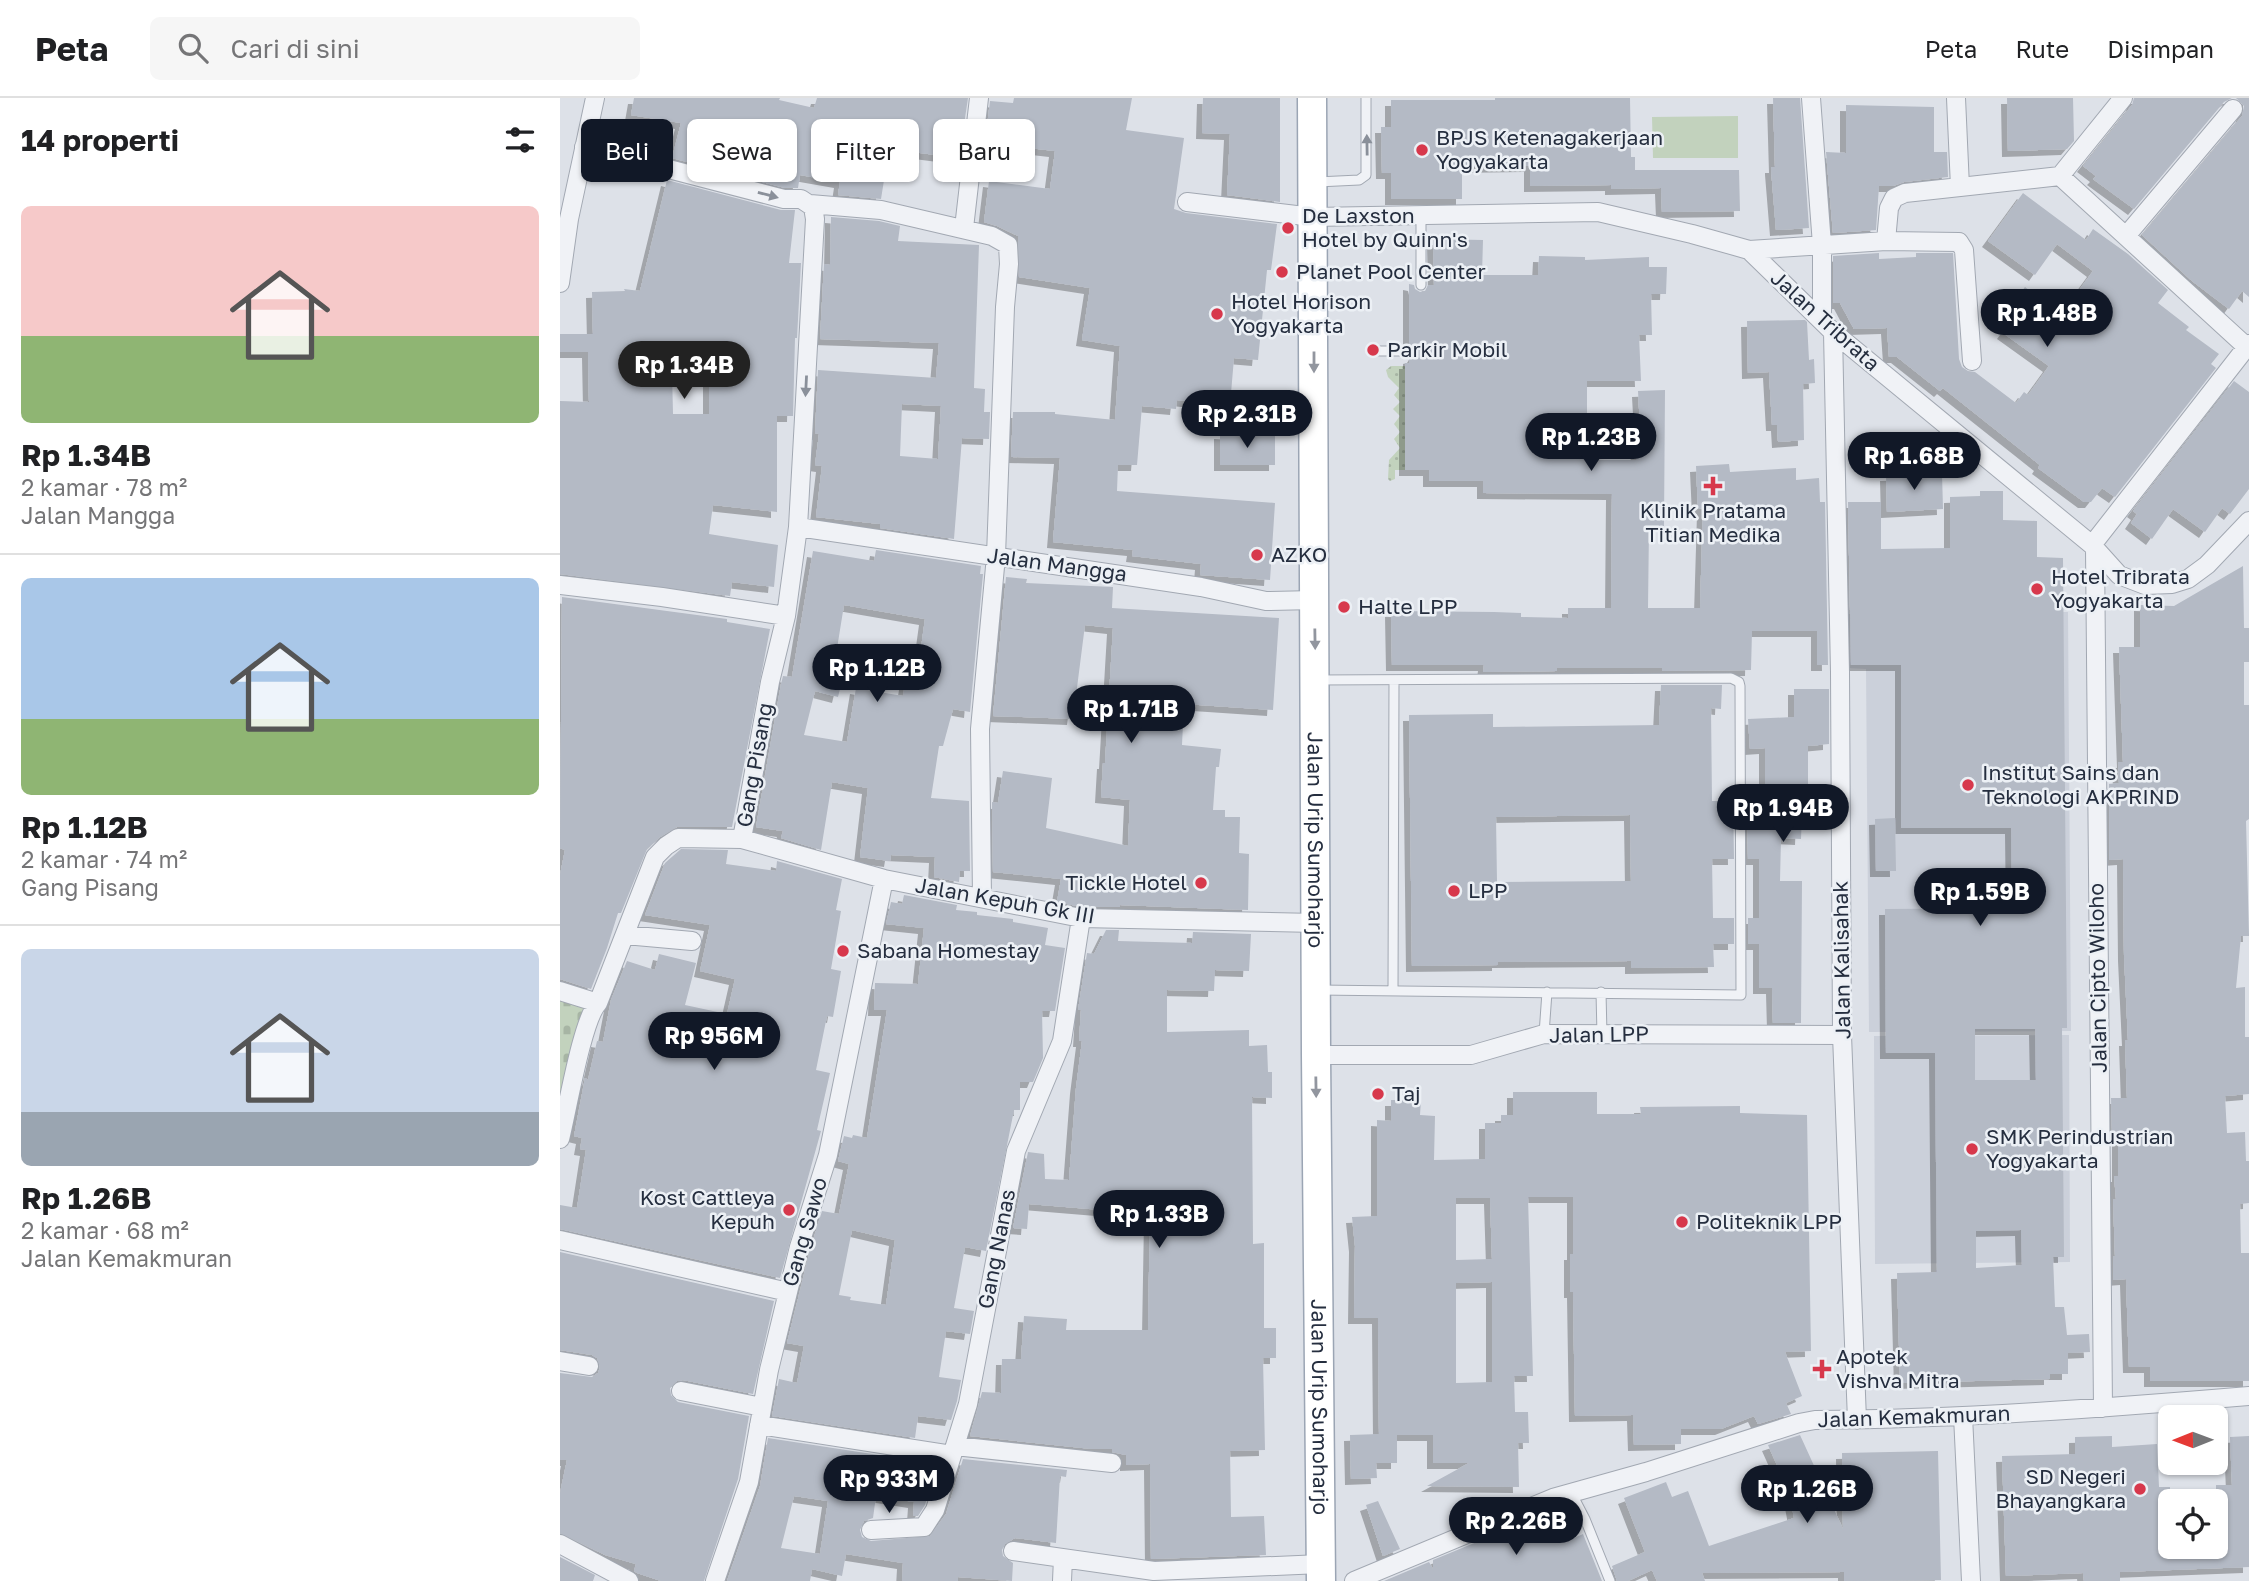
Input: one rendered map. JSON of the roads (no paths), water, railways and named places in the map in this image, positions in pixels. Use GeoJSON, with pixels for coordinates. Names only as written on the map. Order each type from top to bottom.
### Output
{"type":"FeatureCollection","features":[{"type":"Feature","properties":{"kind":"main road","name":"Jalan Urip Sumoharjo"},"geometry":{"type":"LineString","coordinates":[[1312,98],[1321,1572]]}},
{"type":"Feature","properties":{"kind":"street"},"geometry":{"type":"LineString","coordinates":[[590,119],[595,98]]}},
{"type":"Feature","properties":{"kind":"street"},"geometry":{"type":"LineString","coordinates":[[964,228],[979,98]]}},
{"type":"Feature","properties":{"kind":"street","name":"Jalan Kalisahak"},"geometry":{"type":"LineString","coordinates":[[1811,98],[1827,327],[1840,673],[1842,1035],[1857,1420]]}},
{"type":"Feature","properties":{"kind":"street"},"geometry":{"type":"LineString","coordinates":[[1956,98],[1961,187]]}},
{"type":"Feature","properties":{"kind":"street"},"geometry":{"type":"LineString","coordinates":[[1886,241],[1889,208],[1894,198],[1905,194],[2060,176],[2123,98]]}},
{"type":"Feature","properties":{"kind":"street"},"geometry":{"type":"LineString","coordinates":[[2126,236],[2233,109]]}},
{"type":"Feature","properties":{"kind":"street"},"geometry":{"type":"LineString","coordinates":[[560,283],[564,218],[581,158]]}},
{"type":"Feature","properties":{"kind":"street"},"geometry":{"type":"LineString","coordinates":[[673,170],[784,199],[881,210],[964,228],[992,236],[1007,245],[1009,255],[996,556],[980,729],[982,898]]}},
{"type":"Feature","properties":{"kind":"street"},"geometry":{"type":"LineString","coordinates":[[2060,176],[2248,346],[2093,547]]}},
{"type":"Feature","properties":{"kind":"street","name":"Jalan Tribrata"},"geometry":{"type":"LineString","coordinates":[[1187,202],[1313,217],[1598,212],[1692,233],[1749,250],[1827,327],[2093,547],[2119,575],[2145,585],[2172,584],[2188,579],[2207,565],[2249,521]]}},
{"type":"Feature","properties":{"kind":"street","name":"Gang Pisang"},"geometry":{"type":"LineString","coordinates":[[742,839],[770,682],[786,616],[799,527],[815,219],[810,204]]}},
{"type":"Feature","properties":{"kind":"street"},"geometry":{"type":"LineString","coordinates":[[1749,250],[1886,241],[1959,242],[1962,244],[1972,361]]}},
{"type":"Feature","properties":{"kind":"street","name":"Jalan Mangga"},"geometry":{"type":"LineString","coordinates":[[799,527],[1201,587],[1266,601],[1315,600]]}},
{"type":"Feature","properties":{"kind":"street","name":"Jalan Cipto Wiloho"},"geometry":{"type":"LineString","coordinates":[[2093,547],[2104,1408]]}},
{"type":"Feature","properties":{"kind":"street"},"geometry":{"type":"LineString","coordinates":[[560,585],[786,616]]}},
{"type":"Feature","properties":{"kind":"street","name":"Jalan Kepuh Gk III"},"geometry":{"type":"LineString","coordinates":[[560,1139],[587,1026],[625,935],[646,875],[655,857],[678,838],[742,839],[884,879],[1081,918],[1316,923]]}},
{"type":"Feature","properties":{"kind":"street","name":"Gang Sawo"},"geometry":{"type":"LineString","coordinates":[[715,1581],[749,1482],[788,1292],[828,1155],[884,879]]}},
{"type":"Feature","properties":{"kind":"street","name":"Gang Nanas"},"geometry":{"type":"LineString","coordinates":[[871,1530],[925,1527],[935,1510],[968,1404],[1016,1151],[1062,1041],[1081,918]]}},
{"type":"Feature","properties":{"kind":"street"},"geometry":{"type":"LineString","coordinates":[[625,935],[692,942]]}},
{"type":"Feature","properties":{"kind":"street"},"geometry":{"type":"LineString","coordinates":[[560,991],[598,1003]]}},
{"type":"Feature","properties":{"kind":"street","name":"Jalan LPP"},"geometry":{"type":"LineString","coordinates":[[1316,1055],[1471,1055],[1544,1034],[1842,1035]]}},
{"type":"Feature","properties":{"kind":"street"},"geometry":{"type":"LineString","coordinates":[[560,1240],[788,1292]]}},
{"type":"Feature","properties":{"kind":"street"},"geometry":{"type":"LineString","coordinates":[[560,1361],[589,1366]]}},
{"type":"Feature","properties":{"kind":"street"},"geometry":{"type":"LineString","coordinates":[[681,1391],[761,1416],[954,1450],[1112,1463]]}},
{"type":"Feature","properties":{"kind":"street","name":"Jalan Kemakmuran"},"geometry":{"type":"LineString","coordinates":[[1366,1579],[1553,1498],[1646,1472],[1800,1423],[1815,1420],[1963,1416],[2104,1408],[2249,1396]]}},
{"type":"Feature","properties":{"kind":"street"},"geometry":{"type":"LineString","coordinates":[[1963,1416],[1971,1581]]}},
{"type":"Feature","properties":{"kind":"street"},"geometry":{"type":"LineString","coordinates":[[560,1544],[629,1581]]}},
{"type":"Feature","properties":{"kind":"street"},"geometry":{"type":"LineString","coordinates":[[1013,1551],[1154,1570],[1321,1572]]}},
{"type":"Feature","properties":{"kind":"street"},"geometry":{"type":"LineString","coordinates":[[1062,1581],[1063,1558]]}},
{"type":"Feature","properties":{"kind":"lane"},"geometry":{"type":"LineString","coordinates":[[1313,182],[1359,180],[1366,175],[1366,98]]}},
{"type":"Feature","properties":{"kind":"lane"},"geometry":{"type":"LineString","coordinates":[[1421,215],[1421,285]]}},
{"type":"Feature","properties":{"kind":"lane"},"geometry":{"type":"LineString","coordinates":[[1380,351],[1409,351]]}},
{"type":"Feature","properties":{"kind":"lane"},"geometry":{"type":"LineString","coordinates":[[1316,680],[1723,678],[1739,682],[1741,995],[1316,990]]}},
{"type":"Feature","properties":{"kind":"lane"},"geometry":{"type":"LineString","coordinates":[[1393,990],[1394,681]]}},
{"type":"Feature","properties":{"kind":"lane"},"geometry":{"type":"LineString","coordinates":[[1544,1034],[1547,992]]}},
{"type":"Feature","properties":{"kind":"lane"},"geometry":{"type":"LineString","coordinates":[[1601,992],[1602,1035]]}},
{"type":"Feature","properties":{"kind":"lane"},"geometry":{"type":"LineString","coordinates":[[1571,1493],[1585,1518],[1610,1581]]}},
{"type":"Feature","properties":{"kind":"place","name":"BPJS Ketenagakerjaan Yogyakarta"},"geometry":{"type":"Point","coordinates":[1422,150]}},
{"type":"Feature","properties":{"kind":"place","name":"De Laxston Hotel by Quinn's"},"geometry":{"type":"Point","coordinates":[1288,228]}},
{"type":"Feature","properties":{"kind":"place","name":"Planet Pool Center"},"geometry":{"type":"Point","coordinates":[1282,272]}},
{"type":"Feature","properties":{"kind":"place","name":"Hotel Horison Yogyakarta"},"geometry":{"type":"Point","coordinates":[1217,314]}},
{"type":"Feature","properties":{"kind":"place","name":"Parkir Mobil"},"geometry":{"type":"Point","coordinates":[1373,350]}},
{"type":"Feature","properties":{"kind":"place","name":"Klinik Pratama Titian Medika"},"geometry":{"type":"Point","coordinates":[1713,486]}},
{"type":"Feature","properties":{"kind":"place","name":"AZKO"},"geometry":{"type":"Point","coordinates":[1257,555]}},
{"type":"Feature","properties":{"kind":"place","name":"Hotel Tribrata Yogyakarta"},"geometry":{"type":"Point","coordinates":[2037,589]}},
{"type":"Feature","properties":{"kind":"place","name":"Halte LPP"},"geometry":{"type":"Point","coordinates":[1344,607]}},
{"type":"Feature","properties":{"kind":"place","name":"Institut Sains dan Teknologi AKPRIND"},"geometry":{"type":"Point","coordinates":[1968,785]}},
{"type":"Feature","properties":{"kind":"place","name":"Tickle Hotel"},"geometry":{"type":"Point","coordinates":[1201,883]}},
{"type":"Feature","properties":{"kind":"place","name":"LPP"},"geometry":{"type":"Point","coordinates":[1454,891]}},
{"type":"Feature","properties":{"kind":"place","name":"Sabana Homestay"},"geometry":{"type":"Point","coordinates":[843,951]}},
{"type":"Feature","properties":{"kind":"place","name":"Taj"},"geometry":{"type":"Point","coordinates":[1378,1094]}},
{"type":"Feature","properties":{"kind":"place","name":"SMK Perindustrian Yogyakarta"},"geometry":{"type":"Point","coordinates":[1972,1149]}},
{"type":"Feature","properties":{"kind":"place","name":"Kost Cattleya Kepuh"},"geometry":{"type":"Point","coordinates":[789,1210]}},
{"type":"Feature","properties":{"kind":"place","name":"Politeknik LPP"},"geometry":{"type":"Point","coordinates":[1682,1222]}},
{"type":"Feature","properties":{"kind":"place","name":"Apotek Vishva Mitra"},"geometry":{"type":"Point","coordinates":[1822,1369]}},
{"type":"Feature","properties":{"kind":"place","name":"SD Negeri Bhayangkara"},"geometry":{"type":"Point","coordinates":[2140,1489]}}]}
